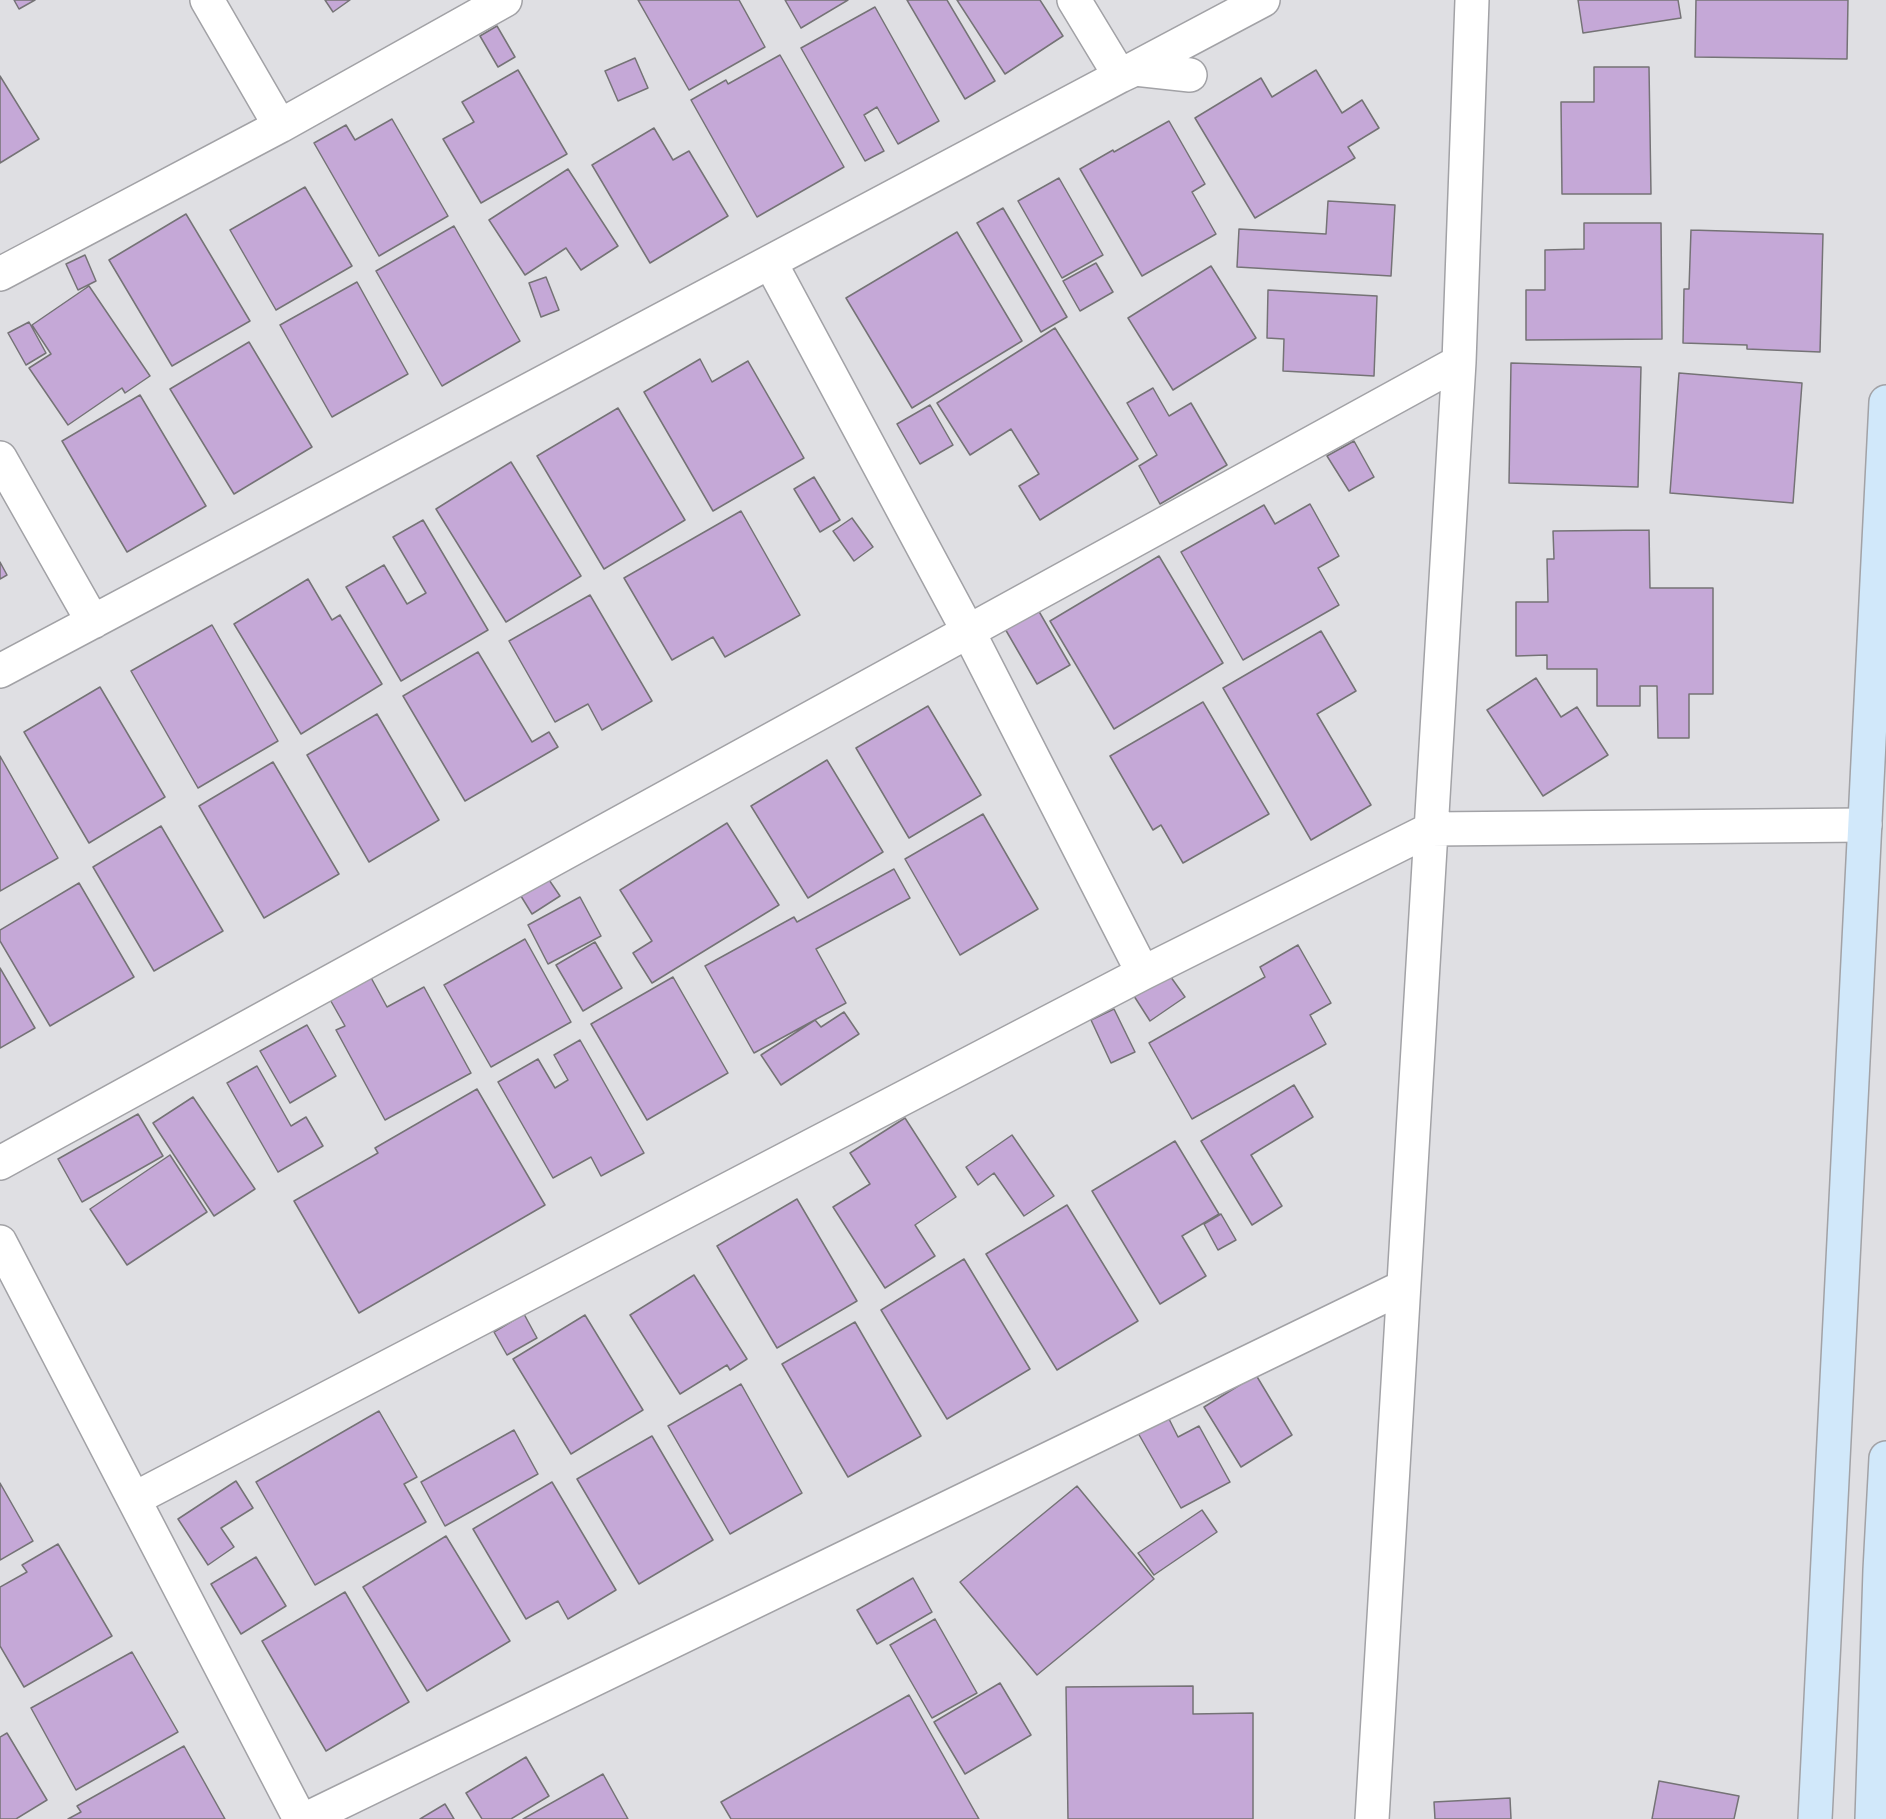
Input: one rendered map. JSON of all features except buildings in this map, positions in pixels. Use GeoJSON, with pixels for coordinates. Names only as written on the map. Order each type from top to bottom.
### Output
{"type":"FeatureCollection","features":[{"type":"Feature","properties":{"kind":"street"},"geometry":{"type":"LineString","coordinates":[[207,0],[280,126]]}},
{"type":"Feature","properties":{"kind":"street"},"geometry":{"type":"LineString","coordinates":[[0,274],[280,126],[505,0]]}},
{"type":"Feature","properties":{"kind":"street"},"geometry":{"type":"LineString","coordinates":[[1074,0],[1120,76]]}},
{"type":"Feature","properties":{"kind":"street"},"geometry":{"type":"LineString","coordinates":[[0,671],[1263,0]]}},
{"type":"Feature","properties":{"kind":"street"},"geometry":{"type":"LineString","coordinates":[[1372,1819],[1459,362],[1472,0]]}},
{"type":"Feature","properties":{"kind":"street"},"geometry":{"type":"LineString","coordinates":[[1120,76],[1135,69],[1190,75]]}},
{"type":"Feature","properties":{"kind":"street"},"geometry":{"type":"LineString","coordinates":[[770,262],[968,631],[1143,973]]}},
{"type":"Feature","properties":{"kind":"street"},"geometry":{"type":"LineString","coordinates":[[0,1163],[1459,362]]}},
{"type":"Feature","properties":{"kind":"street"},"geometry":{"type":"LineString","coordinates":[[1815,1819],[1886,402]]}},
{"type":"Feature","properties":{"kind":"street"},"geometry":{"type":"LineString","coordinates":[[0,458],[93,622]]}},
{"type":"Feature","properties":{"kind":"street"},"geometry":{"type":"LineString","coordinates":[[134,1498],[1143,973],[1431,828],[1865,825]]}},
{"type":"Feature","properties":{"kind":"street"},"geometry":{"type":"LineString","coordinates":[[0,1242],[300,1819]]}},
{"type":"Feature","properties":{"kind":"street"},"geometry":{"type":"LineString","coordinates":[[306,1819],[1403,1287]]}},
{"type":"Feature","properties":{"kind":"street"},"geometry":{"type":"LineString","coordinates":[[1872,1819],[1886,1458]]}}]}
